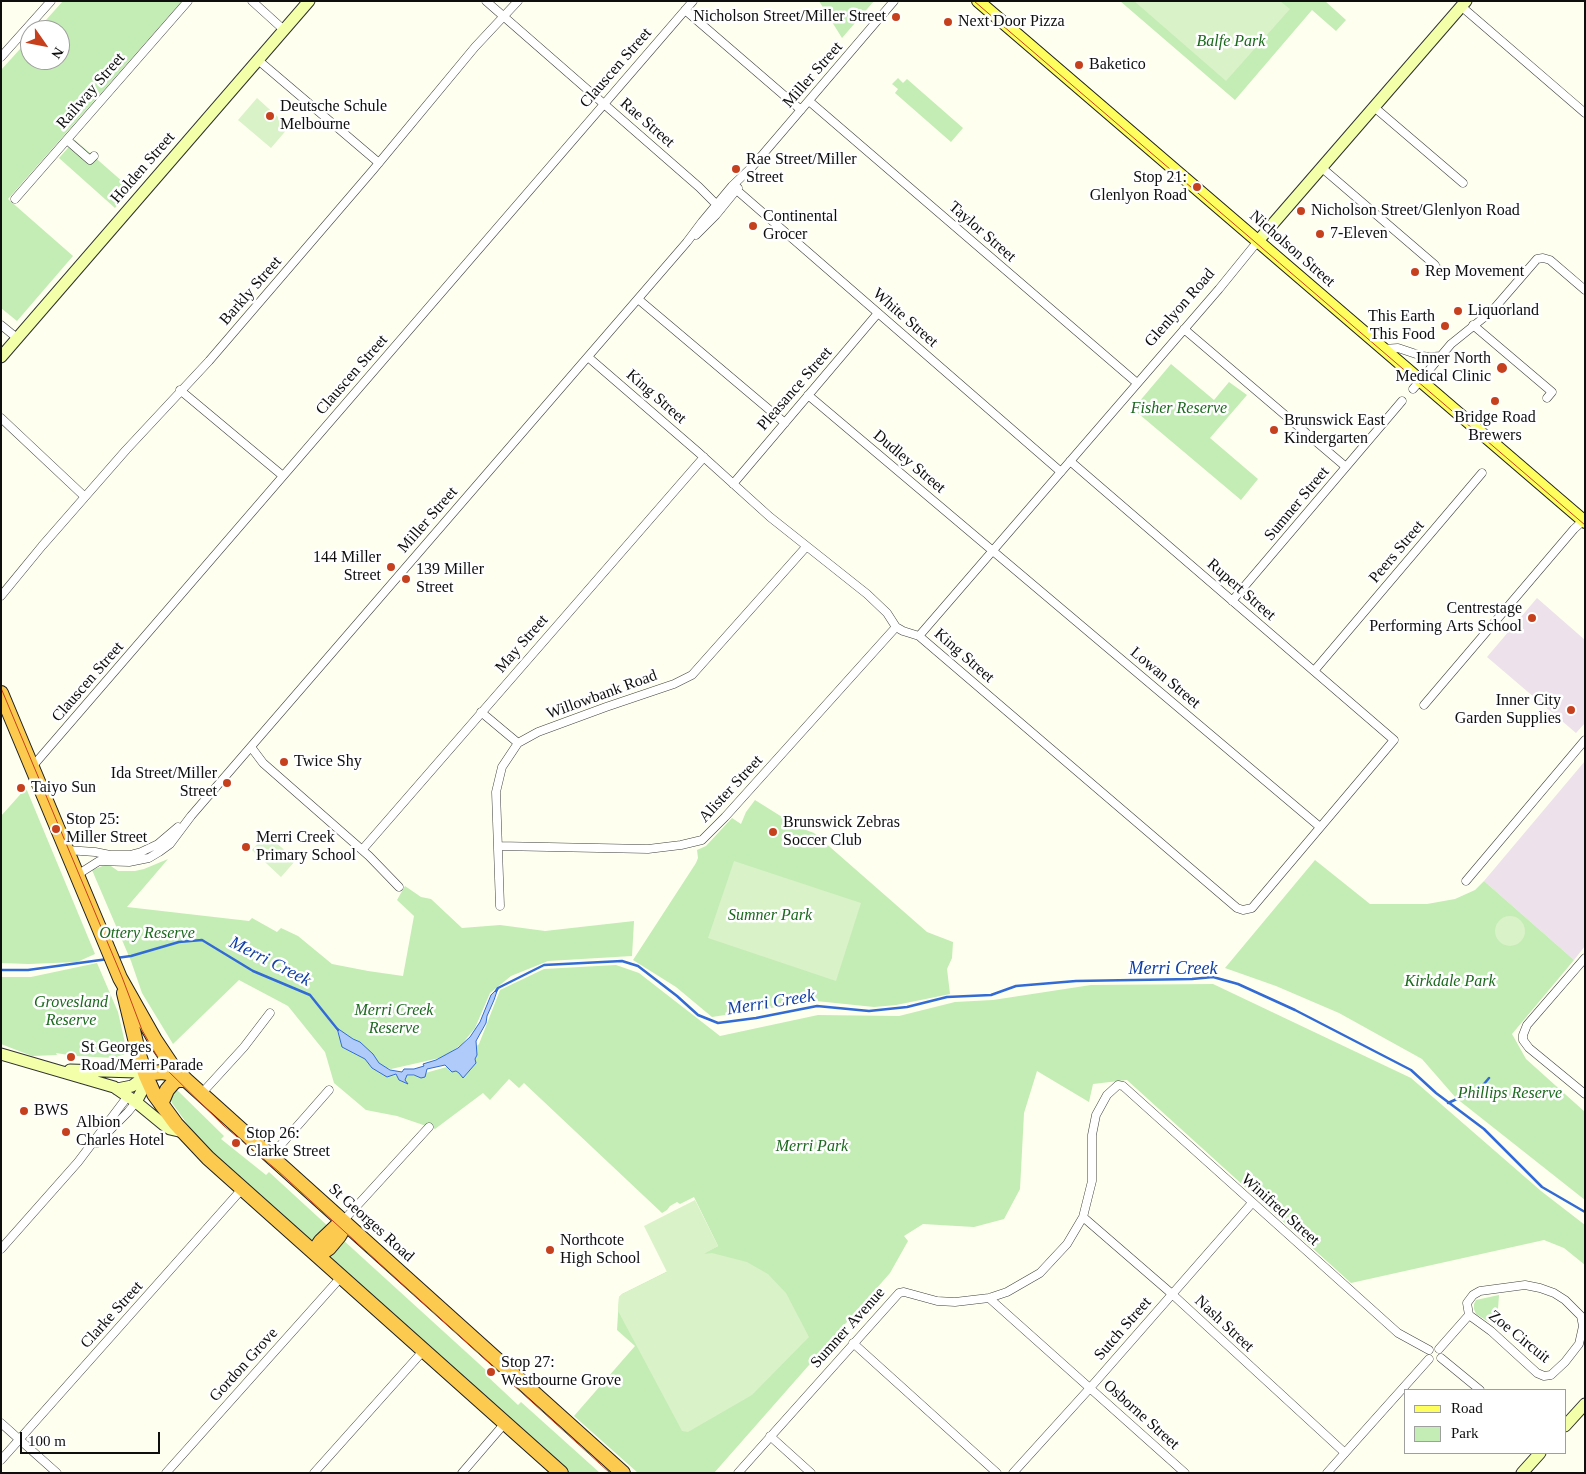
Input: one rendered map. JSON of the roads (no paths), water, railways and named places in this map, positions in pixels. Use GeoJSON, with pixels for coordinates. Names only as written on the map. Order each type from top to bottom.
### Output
{"type":"FeatureCollection","features":[{"type":"Feature","properties":{"kind":"highway","name":"St Georges Road"},"geometry":{"type":"LineString","coordinates":[[1,693],[120,978],[153,1037],[171,1064],[186,1080],[624,1473]]}},
{"type":"Feature","properties":{"kind":"highway","name":"St Georges Road"},"geometry":{"type":"LineString","coordinates":[[120,978],[139,1056],[146,1076],[161,1104],[183,1132],[208,1158],[561,1473]]}},
{"type":"Feature","properties":{"kind":"highway"},"geometry":{"type":"LineString","coordinates":[[146,1076],[154,1065],[153,1037]]}},
{"type":"Feature","properties":{"kind":"highway"},"geometry":{"type":"LineString","coordinates":[[146,1076],[156,1072],[169,1072],[186,1080]]}},
{"type":"Feature","properties":{"kind":"highway"},"geometry":{"type":"LineString","coordinates":[[161,1104],[167,1090],[173,1083],[177,1080],[186,1080]]}},
{"type":"Feature","properties":{"kind":"highway"},"geometry":{"type":"LineString","coordinates":[[317,1254],[317,1248],[321,1241],[343,1221]]}},
{"type":"Feature","properties":{"kind":"main road","name":"Holden Street"},"geometry":{"type":"LineString","coordinates":[[1,357],[309,1]]}},
{"type":"Feature","properties":{"kind":"main road","name":"Nicholson Street"},"geometry":{"type":"LineString","coordinates":[[978,1],[1383,349],[1416,385],[1584,521]]}},
{"type":"Feature","properties":{"kind":"main road","name":"Glenlyon Road"},"geometry":{"type":"LineString","coordinates":[[1258,241],[1464,3]]}},
{"type":"Feature","properties":{"kind":"main road"},"geometry":{"type":"LineString","coordinates":[[1,1054],[56,1069],[117,1089],[170,1129],[183,1132]]}},
{"type":"Feature","properties":{"kind":"main road"},"geometry":{"type":"LineString","coordinates":[[56,1069],[136,1072],[146,1076]]}},
{"type":"Feature","properties":{"kind":"main road"},"geometry":{"type":"LineString","coordinates":[[117,1089],[132,1086],[146,1076]]}},
{"type":"Feature","properties":{"kind":"main road"},"geometry":{"type":"LineString","coordinates":[[132,1099],[146,1076]]}},
{"type":"Feature","properties":{"kind":"main road"},"geometry":{"type":"LineString","coordinates":[[1566,1425],[1585,1404]]}},
{"type":"Feature","properties":{"kind":"main road"},"geometry":{"type":"LineString","coordinates":[[1522,1473],[1539,1454]]}},
{"type":"Feature","properties":{"kind":"street"},"geometry":{"type":"LineString","coordinates":[[1,57],[51,1]]}},
{"type":"Feature","properties":{"kind":"street","name":"Railway Street"},"geometry":{"type":"LineString","coordinates":[[15,199],[188,1]]}},
{"type":"Feature","properties":{"kind":"street"},"geometry":{"type":"LineString","coordinates":[[252,1],[284,30]]}},
{"type":"Feature","properties":{"kind":"street","name":"Rae Street"},"geometry":{"type":"LineString","coordinates":[[486,1],[720,205]]}},
{"type":"Feature","properties":{"kind":"street","name":"Barkly Street"},"geometry":{"type":"LineString","coordinates":[[1,596],[85,497],[180,390],[215,354],[379,163],[475,47],[518,1]]}},
{"type":"Feature","properties":{"kind":"street","name":"Clauscen Street"},"geometry":{"type":"LineString","coordinates":[[32,767],[693,1]]}},
{"type":"Feature","properties":{"kind":"street","name":"Miller Street"},"geometry":{"type":"LineString","coordinates":[[77,874],[98,861],[129,862],[154,856],[170,844],[191,816],[894,1]]}},
{"type":"Feature","properties":{"kind":"street"},"geometry":{"type":"LineString","coordinates":[[1464,3],[1585,113]]}},
{"type":"Feature","properties":{"kind":"street"},"geometry":{"type":"LineString","coordinates":[[685,10],[801,110]]}},
{"type":"Feature","properties":{"kind":"street"},"geometry":{"type":"LineString","coordinates":[[258,60],[379,163]]}},
{"type":"Feature","properties":{"kind":"street","name":"Taylor Street"},"geometry":{"type":"LineString","coordinates":[[809,101],[1137,383]]}},
{"type":"Feature","properties":{"kind":"street"},"geometry":{"type":"LineString","coordinates":[[1374,107],[1463,183]]}},
{"type":"Feature","properties":{"kind":"street"},"geometry":{"type":"LineString","coordinates":[[67,140],[90,160],[94,156]]}},
{"type":"Feature","properties":{"kind":"street"},"geometry":{"type":"LineString","coordinates":[[1322,168],[1435,265]]}},
{"type":"Feature","properties":{"kind":"street","name":"White Street"},"geometry":{"type":"LineString","coordinates":[[734,188],[1061,472]]}},
{"type":"Feature","properties":{"kind":"street","name":"Glenlyon Road"},"geometry":{"type":"LineString","coordinates":[[919,636],[1258,241]]}},
{"type":"Feature","properties":{"kind":"street"},"geometry":{"type":"LineString","coordinates":[[1416,385],[1440,356],[1462,334],[1492,311],[1538,259],[1550,260],[1585,290]]}},
{"type":"Feature","properties":{"kind":"street"},"geometry":{"type":"LineString","coordinates":[[638,299],[785,423]]}},
{"type":"Feature","properties":{"kind":"street","name":"Pleasance Street"},"geometry":{"type":"LineString","coordinates":[[733,484],[878,313]]}},
{"type":"Feature","properties":{"kind":"street"},"geometry":{"type":"LineString","coordinates":[[1,324],[17,338]]}},
{"type":"Feature","properties":{"kind":"street"},"geometry":{"type":"LineString","coordinates":[[1473,325],[1552,392],[1547,398]]}},
{"type":"Feature","properties":{"kind":"street"},"geometry":{"type":"LineString","coordinates":[[1184,329],[1346,467]]}},
{"type":"Feature","properties":{"kind":"street"},"geometry":{"type":"LineString","coordinates":[[1383,349],[1398,348],[1422,356],[1440,356]]}},
{"type":"Feature","properties":{"kind":"street","name":"King Street"},"geometry":{"type":"LineString","coordinates":[[588,356],[733,484],[806,546],[867,594],[887,613],[896,627],[919,636],[1237,908],[1244,910],[1252,908],[1320,827]]}},
{"type":"Feature","properties":{"kind":"street"},"geometry":{"type":"LineString","coordinates":[[180,390],[283,476]]}},
{"type":"Feature","properties":{"kind":"street","name":"Dudley Street"},"geometry":{"type":"LineString","coordinates":[[808,395],[992,550]]}},
{"type":"Feature","properties":{"kind":"street","name":"Sumner Street"},"geometry":{"type":"LineString","coordinates":[[1232,601],[1402,401]]}},
{"type":"Feature","properties":{"kind":"street"},"geometry":{"type":"LineString","coordinates":[[1,418],[85,497]]}},
{"type":"Feature","properties":{"kind":"street","name":"May Street"},"geometry":{"type":"LineString","coordinates":[[362,850],[704,457]]}},
{"type":"Feature","properties":{"kind":"street","name":"Rupert Street"},"geometry":{"type":"LineString","coordinates":[[1070,461],[1394,740],[1320,827]]}},
{"type":"Feature","properties":{"kind":"street","name":"Peers Street"},"geometry":{"type":"LineString","coordinates":[[1314,671],[1482,473]]}},
{"type":"Feature","properties":{"kind":"street"},"geometry":{"type":"LineString","coordinates":[[1424,705],[1574,529],[1584,521]]}},
{"type":"Feature","properties":{"kind":"street","name":"Willowbank Road"},"geometry":{"type":"LineString","coordinates":[[500,906],[496,792],[502,767],[518,743],[538,732],[674,684],[692,675],[806,546]]}},
{"type":"Feature","properties":{"kind":"street","name":"Lowan Street"},"geometry":{"type":"LineString","coordinates":[[992,550],[1320,827]]}},
{"type":"Feature","properties":{"kind":"street","name":"Alister Street"},"geometry":{"type":"LineString","coordinates":[[498,846],[648,849],[702,840],[725,817],[896,627]]}},
{"type":"Feature","properties":{"kind":"street"},"geometry":{"type":"LineString","coordinates":[[482,712],[518,743]]}},
{"type":"Feature","properties":{"kind":"street"},"geometry":{"type":"LineString","coordinates":[[1466,881],[1585,740]]}},
{"type":"Feature","properties":{"kind":"street"},"geometry":{"type":"LineString","coordinates":[[248,750],[362,850],[399,887]]}},
{"type":"Feature","properties":{"kind":"street","name":"Miller Street"},"geometry":{"type":"LineString","coordinates":[[67,850],[116,855],[136,854],[162,842],[191,816]]}},
{"type":"Feature","properties":{"kind":"street"},"geometry":{"type":"LineString","coordinates":[[1585,958],[1527,1025],[1522,1035],[1529,1048],[1585,1094]]}},
{"type":"Feature","properties":{"kind":"street"},"geometry":{"type":"LineString","coordinates":[[202,1093],[244,1047],[270,1012]]}},
{"type":"Feature","properties":{"kind":"street","name":"Winifred Street"},"geometry":{"type":"LineString","coordinates":[[1118,1084],[1123,1086],[1398,1333],[1428,1350]]}},
{"type":"Feature","properties":{"kind":"street","name":"Sumner Avenue"},"geometry":{"type":"LineString","coordinates":[[738,1473],[900,1293],[904,1292],[936,1301],[955,1302],[989,1298],[1008,1292],[1040,1273],[1067,1244],[1083,1217],[1092,1181],[1092,1135],[1096,1115],[1107,1095],[1118,1084]]}},
{"type":"Feature","properties":{"kind":"street"},"geometry":{"type":"LineString","coordinates":[[271,1156],[329,1090]]}},
{"type":"Feature","properties":{"kind":"street"},"geometry":{"type":"LineString","coordinates":[[1,1249],[132,1099]]}},
{"type":"Feature","properties":{"kind":"street"},"geometry":{"type":"LineString","coordinates":[[343,1221],[429,1127]]}},
{"type":"Feature","properties":{"kind":"street","name":"Clarke Street"},"geometry":{"type":"LineString","coordinates":[[1,1460],[242,1188]]}},
{"type":"Feature","properties":{"kind":"street","name":"Sutch Street"},"geometry":{"type":"LineString","coordinates":[[1013,1473],[1252,1203]]}},
{"type":"Feature","properties":{"kind":"street","name":"Nash Street"},"geometry":{"type":"LineString","coordinates":[[1083,1217],[1172,1294],[1345,1453]]}},
{"type":"Feature","properties":{"kind":"street","name":"Gordon Grove"},"geometry":{"type":"LineString","coordinates":[[166,1473],[342,1276]]}},
{"type":"Feature","properties":{"kind":"street","name":"Zoe Circuit"},"geometry":{"type":"LineString","coordinates":[[1525,1285],[1554,1292],[1581,1316],[1583,1326],[1578,1344],[1565,1362],[1551,1375],[1544,1376],[1537,1373],[1491,1331],[1469,1315],[1467,1303],[1473,1295],[1480,1291],[1525,1285]]}},
{"type":"Feature","properties":{"kind":"street","name":"Osborne Street"},"geometry":{"type":"LineString","coordinates":[[989,1298],[1185,1473]]}},
{"type":"Feature","properties":{"kind":"street","name":"Zoe Circuit"},"geometry":{"type":"LineString","coordinates":[[1439,1349],[1469,1315]]}},
{"type":"Feature","properties":{"kind":"street"},"geometry":{"type":"LineString","coordinates":[[853,1343],[996,1473]]}},
{"type":"Feature","properties":{"kind":"street"},"geometry":{"type":"LineString","coordinates":[[1433,1347],[1439,1349],[1442,1354],[1434,1362],[1429,1359],[1428,1350],[1433,1347]]}},
{"type":"Feature","properties":{"kind":"street"},"geometry":{"type":"LineString","coordinates":[[314,1473],[424,1350]]}},
{"type":"Feature","properties":{"kind":"street"},"geometry":{"type":"LineString","coordinates":[[1440,1358],[1479,1389]]}},
{"type":"Feature","properties":{"kind":"street"},"geometry":{"type":"LineString","coordinates":[[1327,1473],[1429,1359]]}},
{"type":"Feature","properties":{"kind":"street"},"geometry":{"type":"LineString","coordinates":[[1,1423],[57,1473]]}},
{"type":"Feature","properties":{"kind":"street"},"geometry":{"type":"LineString","coordinates":[[462,1473],[505,1423]]}},
{"type":"Feature","properties":{"kind":"street"},"geometry":{"type":"LineString","coordinates":[[770,1436],[811,1473]]}},
{"type":"Feature","properties":{"kind":"water"},"geometry":{"type":"Polygon","coordinates":[[[498,988],[486,1023],[476,1041],[476,1063],[463,1078],[459,1073],[456,1071],[452,1072],[445,1065],[427,1069],[425,1077],[407,1075],[405,1080],[408,1084],[399,1080],[396,1074],[387,1077],[372,1068],[365,1059],[342,1047],[337,1028],[360,1042],[373,1054],[379,1063],[390,1070],[402,1072],[404,1069],[424,1066],[423,1064],[436,1060],[458,1048],[470,1037],[480,1022],[491,995],[498,988]]]}},
{"type":"Feature","properties":{"kind":"waterway","name":"Merri Creek"},"geometry":{"type":"LineString","coordinates":[[116,958],[131,956],[179,942],[202,940],[253,971],[310,995],[338,1030]]}},
{"type":"Feature","properties":{"kind":"waterway","name":"Merri Creek"},"geometry":{"type":"LineString","coordinates":[[1,970],[28,970],[108,959]]}},
{"type":"Feature","properties":{"kind":"waterway","name":"Merri Creek"},"geometry":{"type":"LineString","coordinates":[[496,991],[498,988],[544,965],[622,961],[638,966],[698,1015],[718,1023],[756,1018],[817,1006],[869,1011],[907,1007],[947,997],[991,995],[1016,986],[1076,981],[1213,977],[1238,984],[1295,1010],[1411,1070],[1436,1093],[1484,1129],[1542,1187],[1585,1212]]}},
{"type":"Feature","properties":{"kind":"waterway"},"geometry":{"type":"LineString","coordinates":[[1448,1103],[1468,1094],[1484,1084],[1489,1078]]}},
{"type":"Feature","properties":{"kind":"tunnel"},"geometry":{"type":"LineString","coordinates":[[1435,265],[1447,276]]}},
{"type":"Feature","properties":{"kind":"tram line"},"geometry":{"type":"LineString","coordinates":[[974,1],[1585,525]]}},
{"type":"Feature","properties":{"kind":"tram line"},"geometry":{"type":"LineString","coordinates":[[1,688],[122,977],[142,1030],[164,1067],[224,1126],[278,1171],[610,1473]]}},
{"type":"Feature","properties":{"kind":"place","name":"Nicholson Street/Miller Street"},"geometry":{"type":"Point","coordinates":[896,17]}},
{"type":"Feature","properties":{"kind":"place","name":"Next Door Pizza"},"geometry":{"type":"Point","coordinates":[948,22]}},
{"type":"Feature","properties":{"kind":"place","name":"Baketico"},"geometry":{"type":"Point","coordinates":[1079,65]}},
{"type":"Feature","properties":{"kind":"place","name":"Deutsche Schule Melbourne"},"geometry":{"type":"Point","coordinates":[270,116]}},
{"type":"Feature","properties":{"kind":"place","name":"Rae Street/Miller Street"},"geometry":{"type":"Point","coordinates":[736,169]}},
{"type":"Feature","properties":{"kind":"place","name":"Stop 21: Glenlyon Road"},"geometry":{"type":"Point","coordinates":[1197,187]}},
{"type":"Feature","properties":{"kind":"place","name":"Nicholson Street/Glenlyon Road"},"geometry":{"type":"Point","coordinates":[1301,211]}},
{"type":"Feature","properties":{"kind":"place","name":"Continental Grocer"},"geometry":{"type":"Point","coordinates":[753,226]}},
{"type":"Feature","properties":{"kind":"place","name":"7-Eleven"},"geometry":{"type":"Point","coordinates":[1320,234]}},
{"type":"Feature","properties":{"kind":"place","name":"Rep Movement"},"geometry":{"type":"Point","coordinates":[1415,272]}},
{"type":"Feature","properties":{"kind":"place","name":"Liquorland"},"geometry":{"type":"Point","coordinates":[1458,311]}},
{"type":"Feature","properties":{"kind":"place","name":"This Earth This Food"},"geometry":{"type":"Point","coordinates":[1445,326]}},
{"type":"Feature","properties":{"kind":"place","name":"Inner North Medical Clinic"},"geometry":{"type":"Point","coordinates":[1502,368]}},
{"type":"Feature","properties":{"kind":"place","name":"Bridge Road Brewers"},"geometry":{"type":"Point","coordinates":[1495,401]}},
{"type":"Feature","properties":{"kind":"place","name":"Brunswick East Kindergarten"},"geometry":{"type":"Point","coordinates":[1274,430]}},
{"type":"Feature","properties":{"kind":"place","name":"144 Miller Street"},"geometry":{"type":"Point","coordinates":[391,567]}},
{"type":"Feature","properties":{"kind":"place","name":"139 Miller Street"},"geometry":{"type":"Point","coordinates":[406,579]}},
{"type":"Feature","properties":{"kind":"place","name":"Centrestage Performing Arts School"},"geometry":{"type":"Point","coordinates":[1532,618]}},
{"type":"Feature","properties":{"kind":"place","name":"Inner City Garden Supplies"},"geometry":{"type":"Point","coordinates":[1571,710]}},
{"type":"Feature","properties":{"kind":"place","name":"Twice Shy"},"geometry":{"type":"Point","coordinates":[284,762]}},
{"type":"Feature","properties":{"kind":"place","name":"Ida Street/Miller Street"},"geometry":{"type":"Point","coordinates":[227,783]}},
{"type":"Feature","properties":{"kind":"place","name":"Taiyo Sun"},"geometry":{"type":"Point","coordinates":[21,788]}},
{"type":"Feature","properties":{"kind":"place","name":"Stop 25: Miller Street"},"geometry":{"type":"Point","coordinates":[56,829]}},
{"type":"Feature","properties":{"kind":"place","name":"Brunswick Zebras Soccer Club"},"geometry":{"type":"Point","coordinates":[773,832]}},
{"type":"Feature","properties":{"kind":"place","name":"Merri Creek Primary School"},"geometry":{"type":"Point","coordinates":[246,847]}},
{"type":"Feature","properties":{"kind":"place","name":"St Georges Road/Merri Parade"},"geometry":{"type":"Point","coordinates":[71,1057]}},
{"type":"Feature","properties":{"kind":"place","name":"BWS"},"geometry":{"type":"Point","coordinates":[24,1111]}},
{"type":"Feature","properties":{"kind":"place","name":"Albion Charles Hotel"},"geometry":{"type":"Point","coordinates":[66,1132]}},
{"type":"Feature","properties":{"kind":"place","name":"Stop 26: Clarke Street"},"geometry":{"type":"Point","coordinates":[236,1143]}},
{"type":"Feature","properties":{"kind":"place","name":"Northcote High School"},"geometry":{"type":"Point","coordinates":[550,1250]}},
{"type":"Feature","properties":{"kind":"place","name":"Stop 27: Westbourne Grove"},"geometry":{"type":"Point","coordinates":[491,1372]}},
{"type":"Feature","properties":{"kind":"park label","name":"Balfe Park"},"geometry":{"type":"Point","coordinates":[1231,42]}},
{"type":"Feature","properties":{"kind":"park label","name":"Fisher Reserve"},"geometry":{"type":"Point","coordinates":[1179,409]}},
{"type":"Feature","properties":{"kind":"park label","name":"Sumner Park"},"geometry":{"type":"Point","coordinates":[770,916]}},
{"type":"Feature","properties":{"kind":"park label","name":"Ottery Reserve"},"geometry":{"type":"Point","coordinates":[147,934]}},
{"type":"Feature","properties":{"kind":"park label","name":"Kirkdale Park"},"geometry":{"type":"Point","coordinates":[1450,982]}},
{"type":"Feature","properties":{"kind":"park label","name":"Grovesland Reserve"},"geometry":{"type":"Point","coordinates":[71,1012]}},
{"type":"Feature","properties":{"kind":"park label","name":"Merri Creek Reserve"},"geometry":{"type":"Point","coordinates":[394,1020]}},
{"type":"Feature","properties":{"kind":"park label","name":"Phillips Reserve"},"geometry":{"type":"Point","coordinates":[1510,1094]}},
{"type":"Feature","properties":{"kind":"park label","name":"Merri Park"},"geometry":{"type":"Point","coordinates":[812,1147]}}]}
